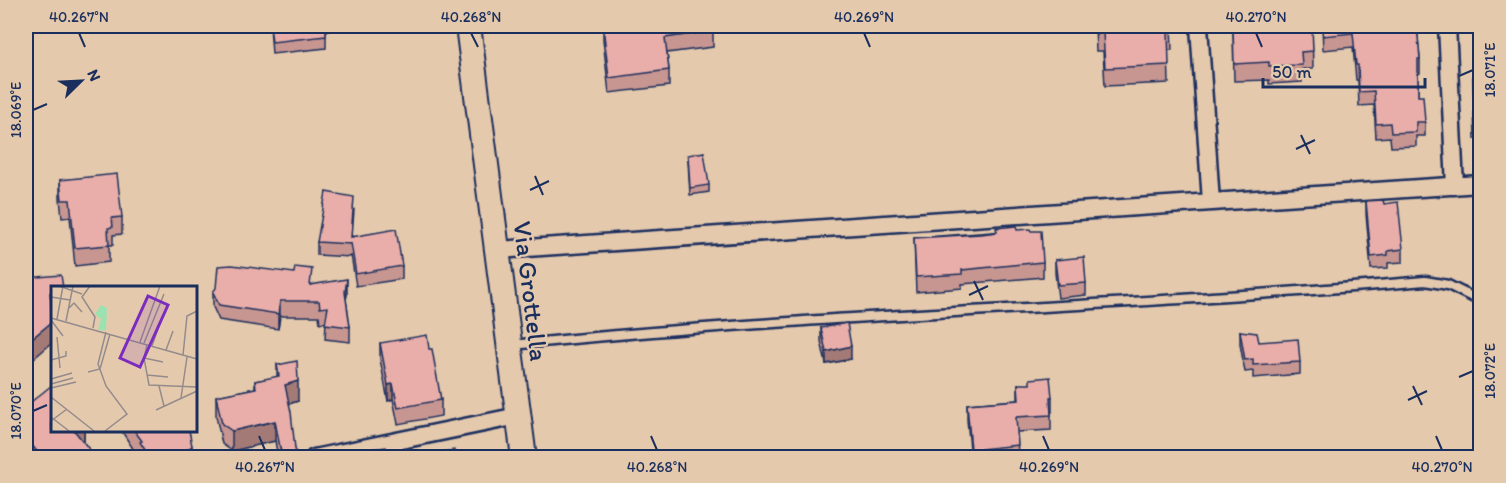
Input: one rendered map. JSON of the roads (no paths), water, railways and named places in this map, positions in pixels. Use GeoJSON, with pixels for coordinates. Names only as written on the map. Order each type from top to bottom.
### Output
{"type":"FeatureCollection","features":[{"type":"Feature","properties":{"kind":"street","name":"Via Grottella"},"geometry":{"type":"LineString","coordinates":[[468,26],[524,458]]}},
{"type":"Feature","properties":{"kind":"street"},"geometry":{"type":"LineString","coordinates":[[1199,26],[1211,202]]}},
{"type":"Feature","properties":{"kind":"street"},"geometry":{"type":"LineString","coordinates":[[1447,26],[1455,186]]}},
{"type":"Feature","properties":{"kind":"street"},"geometry":{"type":"LineString","coordinates":[[497,250],[1480,184]]}},
{"type":"Feature","properties":{"kind":"street"},"geometry":{"type":"LineString","coordinates":[[314,458],[518,416]]}},
{"type":"Feature","properties":{"kind":"lane"},"geometry":{"type":"LineString","coordinates":[[509,345],[818,319],[964,313],[1425,281],[1448,285],[1480,301]]}}]}
